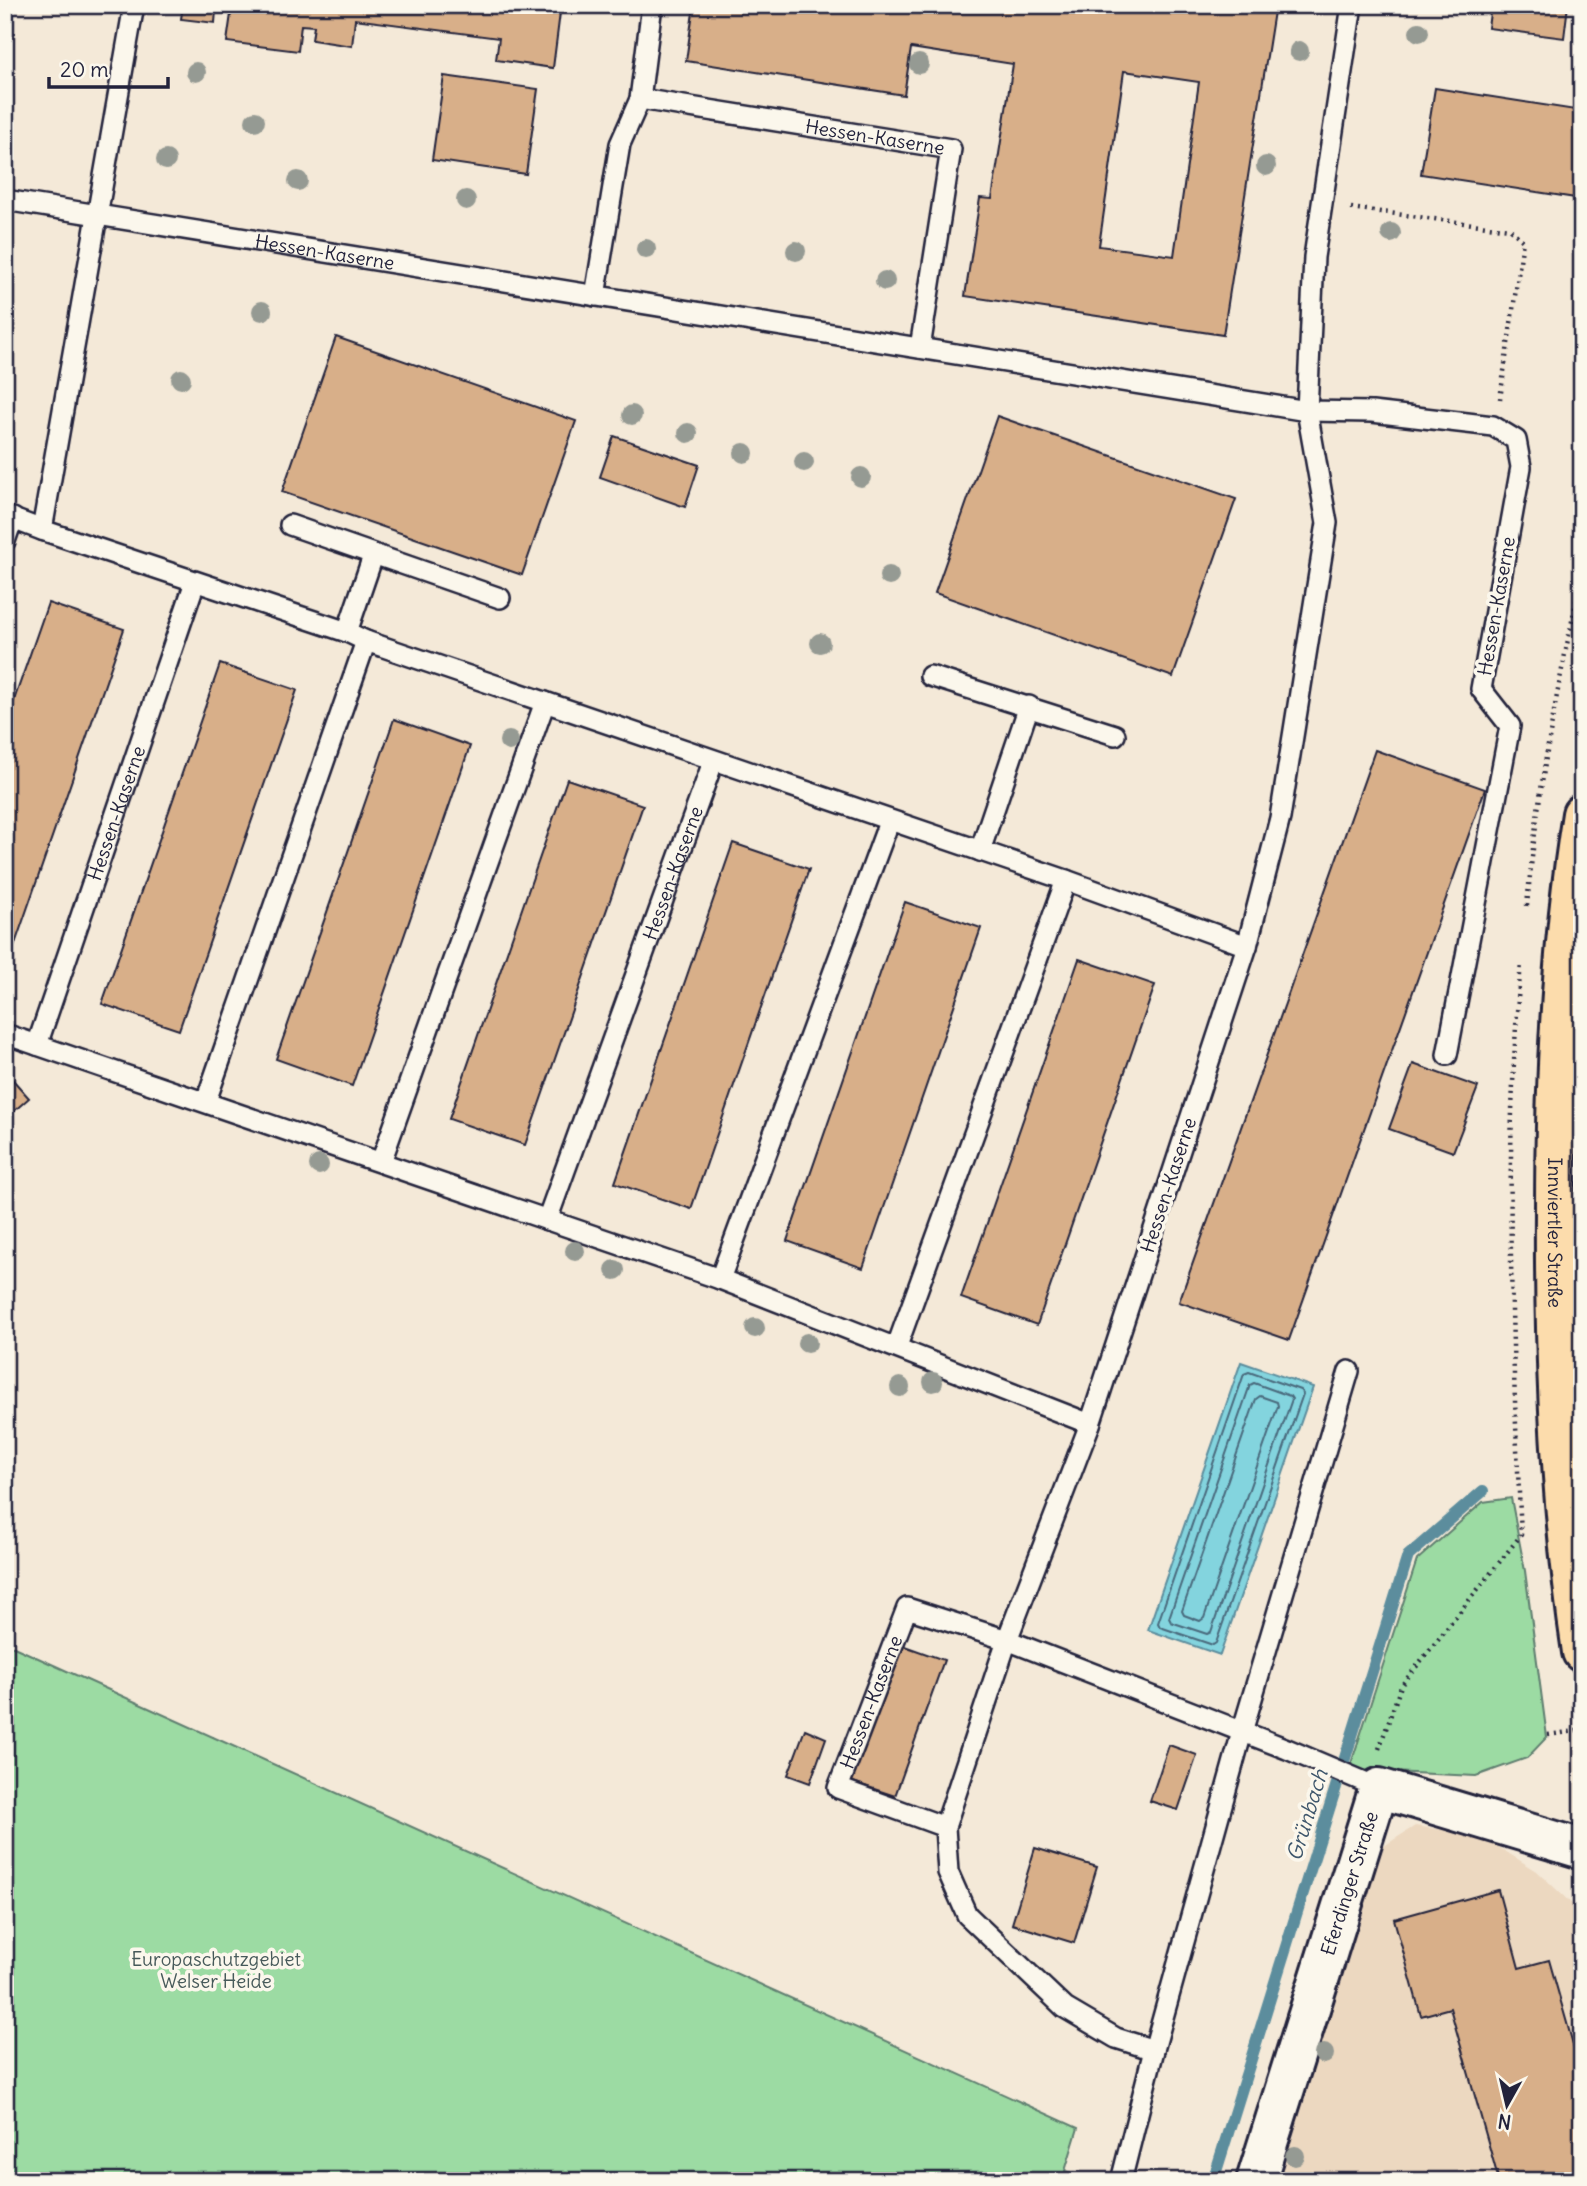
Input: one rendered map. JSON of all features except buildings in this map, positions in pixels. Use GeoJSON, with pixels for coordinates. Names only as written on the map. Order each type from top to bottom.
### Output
{"type":"FeatureCollection","features":[{"type":"Feature","properties":{"kind":"main road","name":"Innviertler Straße"},"geometry":{"type":"LineString","coordinates":[[1582,814],[1573,870],[1555,1087],[1554,1338],[1567,1557],[1582,1652]]}},
{"type":"Feature","properties":{"kind":"street","name":"Eferdinger Straße"},"geometry":{"type":"LineString","coordinates":[[1256,2181],[1379,1788],[1582,1849]]}},
{"type":"Feature","properties":{"kind":"lane"},"geometry":{"type":"LineString","coordinates":[[42,530],[134,5]]}},
{"type":"Feature","properties":{"kind":"lane"},"geometry":{"type":"LineString","coordinates":[[595,296],[620,144],[640,99],[652,5]]}},
{"type":"Feature","properties":{"kind":"lane","name":"Hessen-Kaserne"},"geometry":{"type":"LineString","coordinates":[[1154,2050],[1116,2038],[1065,2008],[967,1915],[948,1872],[945,1827],[1007,1640],[1090,1424],[1247,946],[1280,818],[1327,523],[1307,411],[1314,257],[1352,5]]}},
{"type":"Feature","properties":{"kind":"lane","name":"Hessen-Kaserne"},"geometry":{"type":"LineString","coordinates":[[640,99],[951,149],[919,348]]}},
{"type":"Feature","properties":{"kind":"lane","name":"Hessen-Kaserne"},"geometry":{"type":"LineString","coordinates":[[5,200],[1307,411],[1372,412],[1493,426],[1516,440],[1521,467],[1481,689],[1510,726],[1447,1055]]}},
{"type":"Feature","properties":{"kind":"lane"},"geometry":{"type":"LineString","coordinates":[[5,541],[9,517],[347,632],[366,642],[713,762],[1066,880],[1247,946]]}},
{"type":"Feature","properties":{"kind":"lane"},"geometry":{"type":"LineString","coordinates":[[290,525],[500,598]]}},
{"type":"Feature","properties":{"kind":"lane"},"geometry":{"type":"LineString","coordinates":[[347,632],[373,556]]}},
{"type":"Feature","properties":{"kind":"lane","name":"Hessen-Kaserne"},"geometry":{"type":"LineString","coordinates":[[37,1045],[195,582]]}},
{"type":"Feature","properties":{"kind":"lane"},"geometry":{"type":"LineString","coordinates":[[206,1101],[366,642]]}},
{"type":"Feature","properties":{"kind":"lane"},"geometry":{"type":"LineString","coordinates":[[930,676],[1115,735]]}},
{"type":"Feature","properties":{"kind":"lane"},"geometry":{"type":"LineString","coordinates":[[382,1162],[545,702]]}},
{"type":"Feature","properties":{"kind":"lane"},"geometry":{"type":"LineString","coordinates":[[980,851],[1028,706]]}},
{"type":"Feature","properties":{"kind":"lane","name":"Hessen-Kaserne"},"geometry":{"type":"LineString","coordinates":[[547,1220],[713,762]]}},
{"type":"Feature","properties":{"kind":"lane"},"geometry":{"type":"LineString","coordinates":[[720,1279],[888,822]]}},
{"type":"Feature","properties":{"kind":"lane"},"geometry":{"type":"LineString","coordinates":[[897,1346],[1066,880]]}},
{"type":"Feature","properties":{"kind":"lane"},"geometry":{"type":"LineString","coordinates":[[5,1034],[720,1279],[897,1346],[1090,1424]]}},
{"type":"Feature","properties":{"kind":"lane"},"geometry":{"type":"LineString","coordinates":[[1121,2181],[1154,2050],[1242,1732],[1349,1371]]}},
{"type":"Feature","properties":{"kind":"lane","name":"Hessen-Kaserne"},"geometry":{"type":"LineString","coordinates":[[945,1827],[838,1788],[907,1608],[1007,1640],[1287,1749],[1379,1788]]}},
{"type":"Feature","properties":{"kind":"path"},"geometry":{"type":"LineString","coordinates":[[1322,205],[1510,229],[1523,242],[1501,396],[1493,426]]}},
{"type":"Feature","properties":{"kind":"path"},"geometry":{"type":"LineString","coordinates":[[1526,910],[1537,811],[1564,652],[1582,576]]}},
{"type":"Feature","properties":{"kind":"path"},"geometry":{"type":"LineString","coordinates":[[1379,1788],[1379,1744],[1401,1686],[1521,1535],[1508,1205],[1513,1048],[1522,951]]}},
{"type":"Feature","properties":{"kind":"path"},"geometry":{"type":"LineString","coordinates":[[1548,1735],[1582,1730]]}},
{"type":"Feature","properties":{"kind":"shaded area"},"geometry":{"type":"Polygon","coordinates":[[[1415,1826],[1479,1835],[1537,1871],[1574,1906],[1582,1919],[1582,2181],[1277,2181],[1367,1857],[1415,1826]]]}},
{"type":"Feature","properties":{"kind":"green space"},"geometry":{"type":"Polygon","coordinates":[[[1511,1498],[1525,1571],[1547,1737],[1527,1758],[1476,1776],[1349,1770],[1417,1560],[1483,1502],[1511,1498]]]}},
{"type":"Feature","properties":{"kind":"green space","name":"Europaschutzgebiet Welser Heide"},"geometry":{"type":"Polygon","coordinates":[[[5,1643],[1078,2128],[1065,2171],[1096,2181],[5,2181],[5,1643]]]}},
{"type":"Feature","properties":{"kind":"water"},"geometry":{"type":"Polygon","coordinates":[[[1241,1362],[1313,1387],[1220,1655],[1148,1630],[1241,1362]]]}},
{"type":"Feature","properties":{"kind":"waterway","name":"Grünbach"},"geometry":{"type":"LineString","coordinates":[[1213,2181],[1408,1556],[1483,1491]]}}]}
